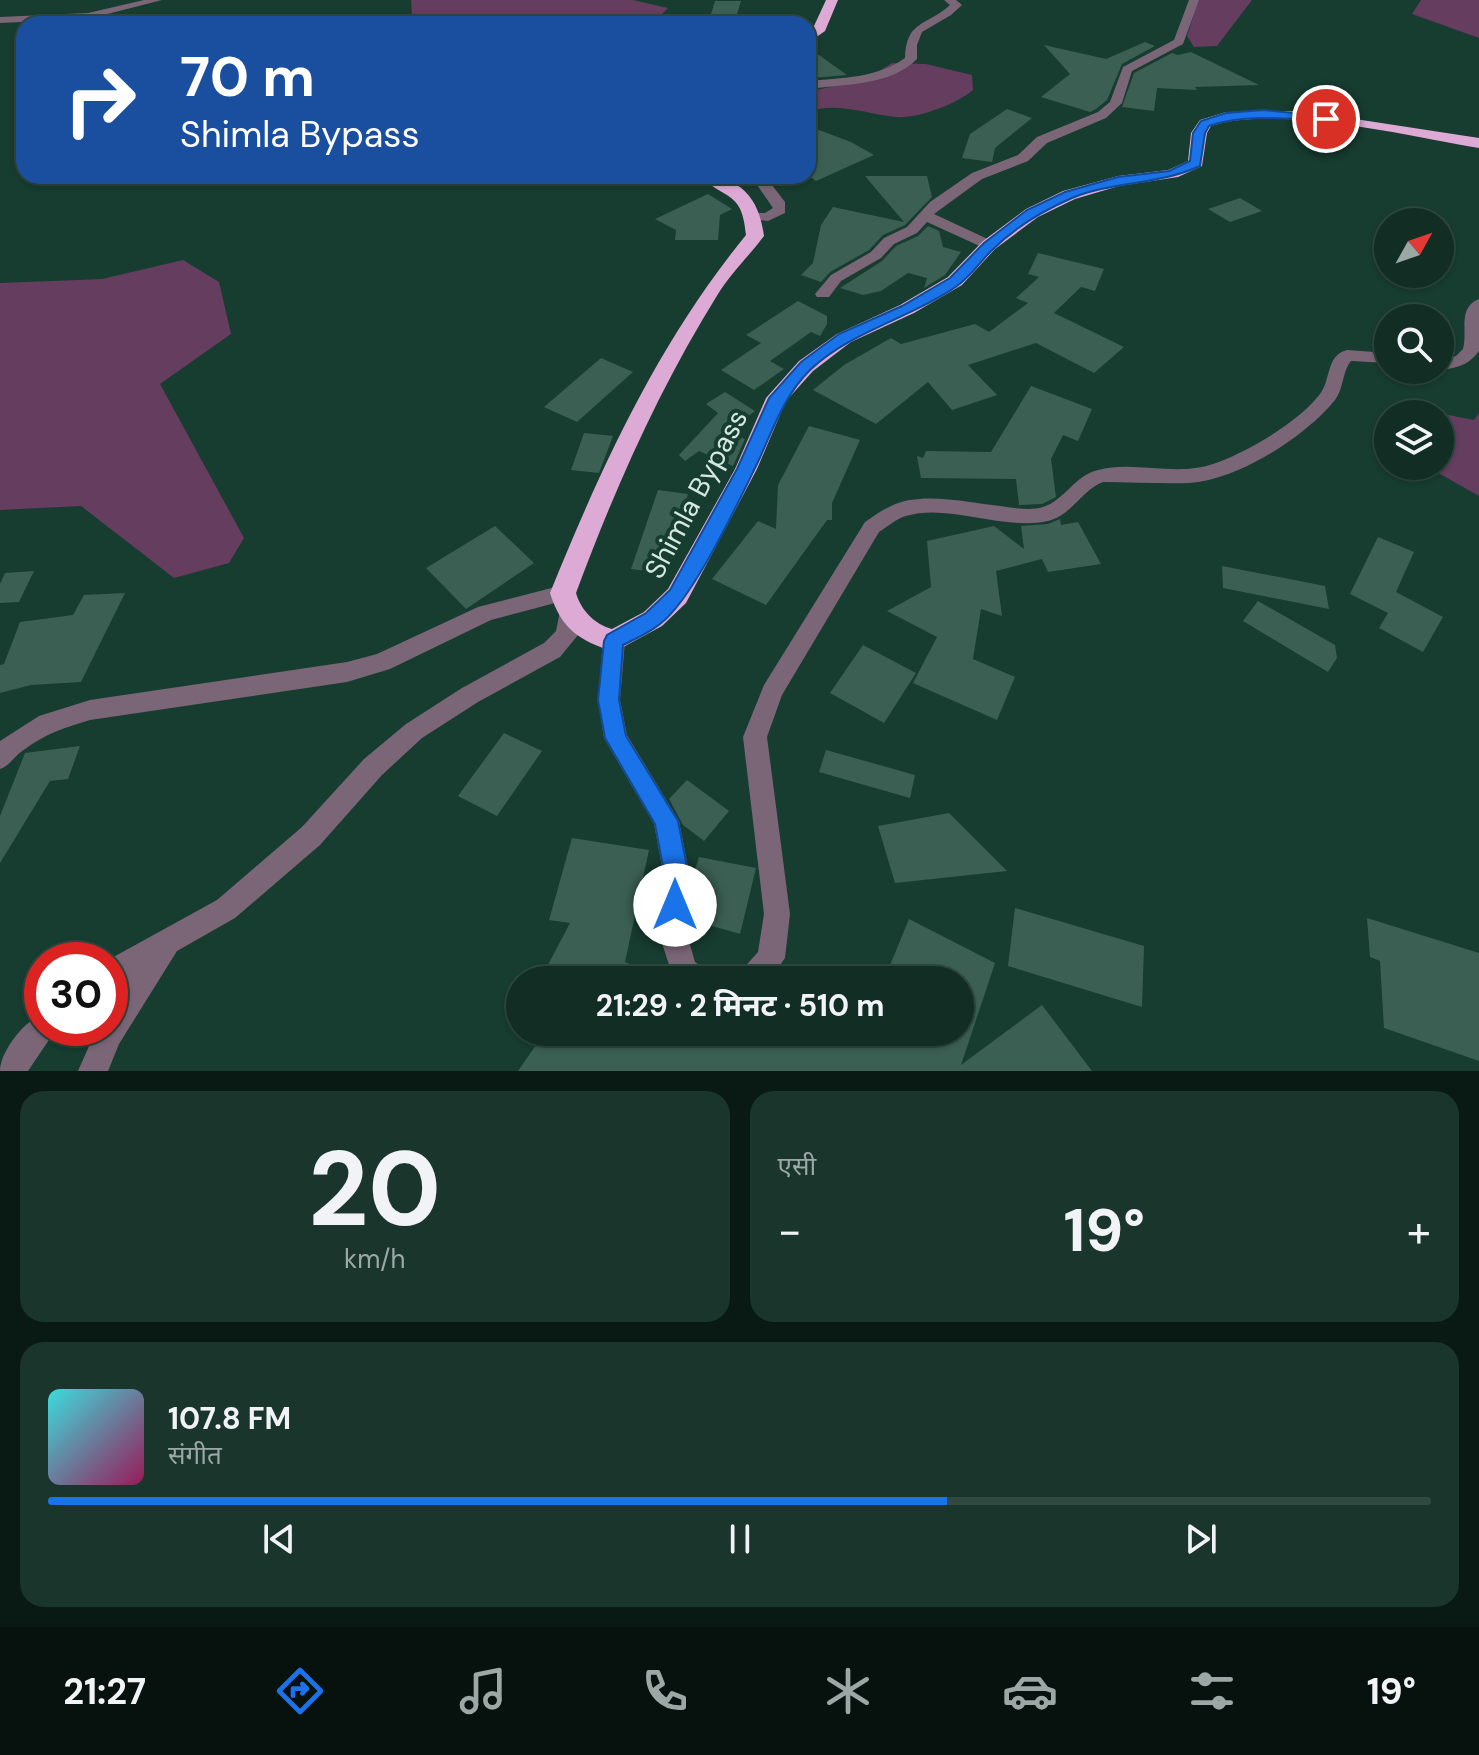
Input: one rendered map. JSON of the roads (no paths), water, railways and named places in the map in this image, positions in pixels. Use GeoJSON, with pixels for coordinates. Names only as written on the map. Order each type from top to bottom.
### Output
{"type":"FeatureCollection","features":[{"type":"Feature","properties":{"kind":"highway"},"geometry":{"type":"LineString","coordinates":[[816,32],[832,0]]}},
{"type":"Feature","properties":{"kind":"highway","name":"Shimla Bypass"},"geometry":{"type":"LineString","coordinates":[[614,641],[653,619],[677,596],[746,469],[777,398],[806,366],[844,338],[907,309],[955,281],[989,245],[1032,213],[1069,195],[1118,181],[1172,174],[1196,163],[1199,133],[1205,123],[1226,116],[1303,115],[1479,143]]}},
{"type":"Feature","properties":{"kind":"highway"},"geometry":{"type":"LineString","coordinates":[[614,641],[593,634],[566,602],[605,485],[691,321],[712,289],[755,236],[754,216],[746,199],[721,184]]}},
{"type":"Feature","properties":{"kind":"street"},"geometry":{"type":"LineString","coordinates":[[88,16],[157,0]]}},
{"type":"Feature","properties":{"kind":"street"},"geometry":{"type":"LineString","coordinates":[[816,84],[854,79],[904,66],[911,59],[910,36],[947,15],[957,5],[949,0]]}},
{"type":"Feature","properties":{"kind":"street"},"geometry":{"type":"LineString","coordinates":[[823,294],[836,278],[876,255],[889,241],[912,230],[924,215],[977,176],[1023,158],[1042,140],[1102,115],[1116,103],[1127,69],[1179,42],[1194,0]]}},
{"type":"Feature","properties":{"kind":"street"},"geometry":{"type":"LineString","coordinates":[[754,216],[768,217],[780,210],[778,202],[764,184]]}},
{"type":"Feature","properties":{"kind":"street"},"geometry":{"type":"LineString","coordinates":[[924,215],[989,245]]}},
{"type":"Feature","properties":{"kind":"street"},"geometry":{"type":"LineString","coordinates":[[1454,363],[1469,355],[1476,343],[1472,313],[1479,304]]}},
{"type":"Feature","properties":{"kind":"street"},"geometry":{"type":"LineString","coordinates":[[764,966],[771,958],[777,914],[755,737],[772,692],[872,527],[899,510],[925,506],[998,514],[1047,514],[1063,505],[1088,480],[1102,475],[1191,476],[1215,471],[1278,440],[1308,418],[1330,394],[1340,362],[1347,355],[1374,357]]}},
{"type":"Feature","properties":{"kind":"street"},"geometry":{"type":"LineString","coordinates":[[0,758],[13,743],[47,723],[90,710],[347,672],[382,662],[486,613],[566,602],[567,635],[552,650],[470,695],[414,731],[373,767],[311,836],[258,883],[226,909],[128,964]]}},
{"type":"Feature","properties":{"kind":"street"},"geometry":{"type":"LineString","coordinates":[[614,641],[609,700],[616,738],[666,821],[677,877],[673,934],[683,966]]}},
{"type":"Feature","properties":{"kind":"street"},"geometry":{"type":"LineString","coordinates":[[93,1071],[109,1034],[169,940]]}},
{"type":"Feature","properties":{"kind":"street"},"geometry":{"type":"LineString","coordinates":[[9,1071],[29,1046]]}}]}
